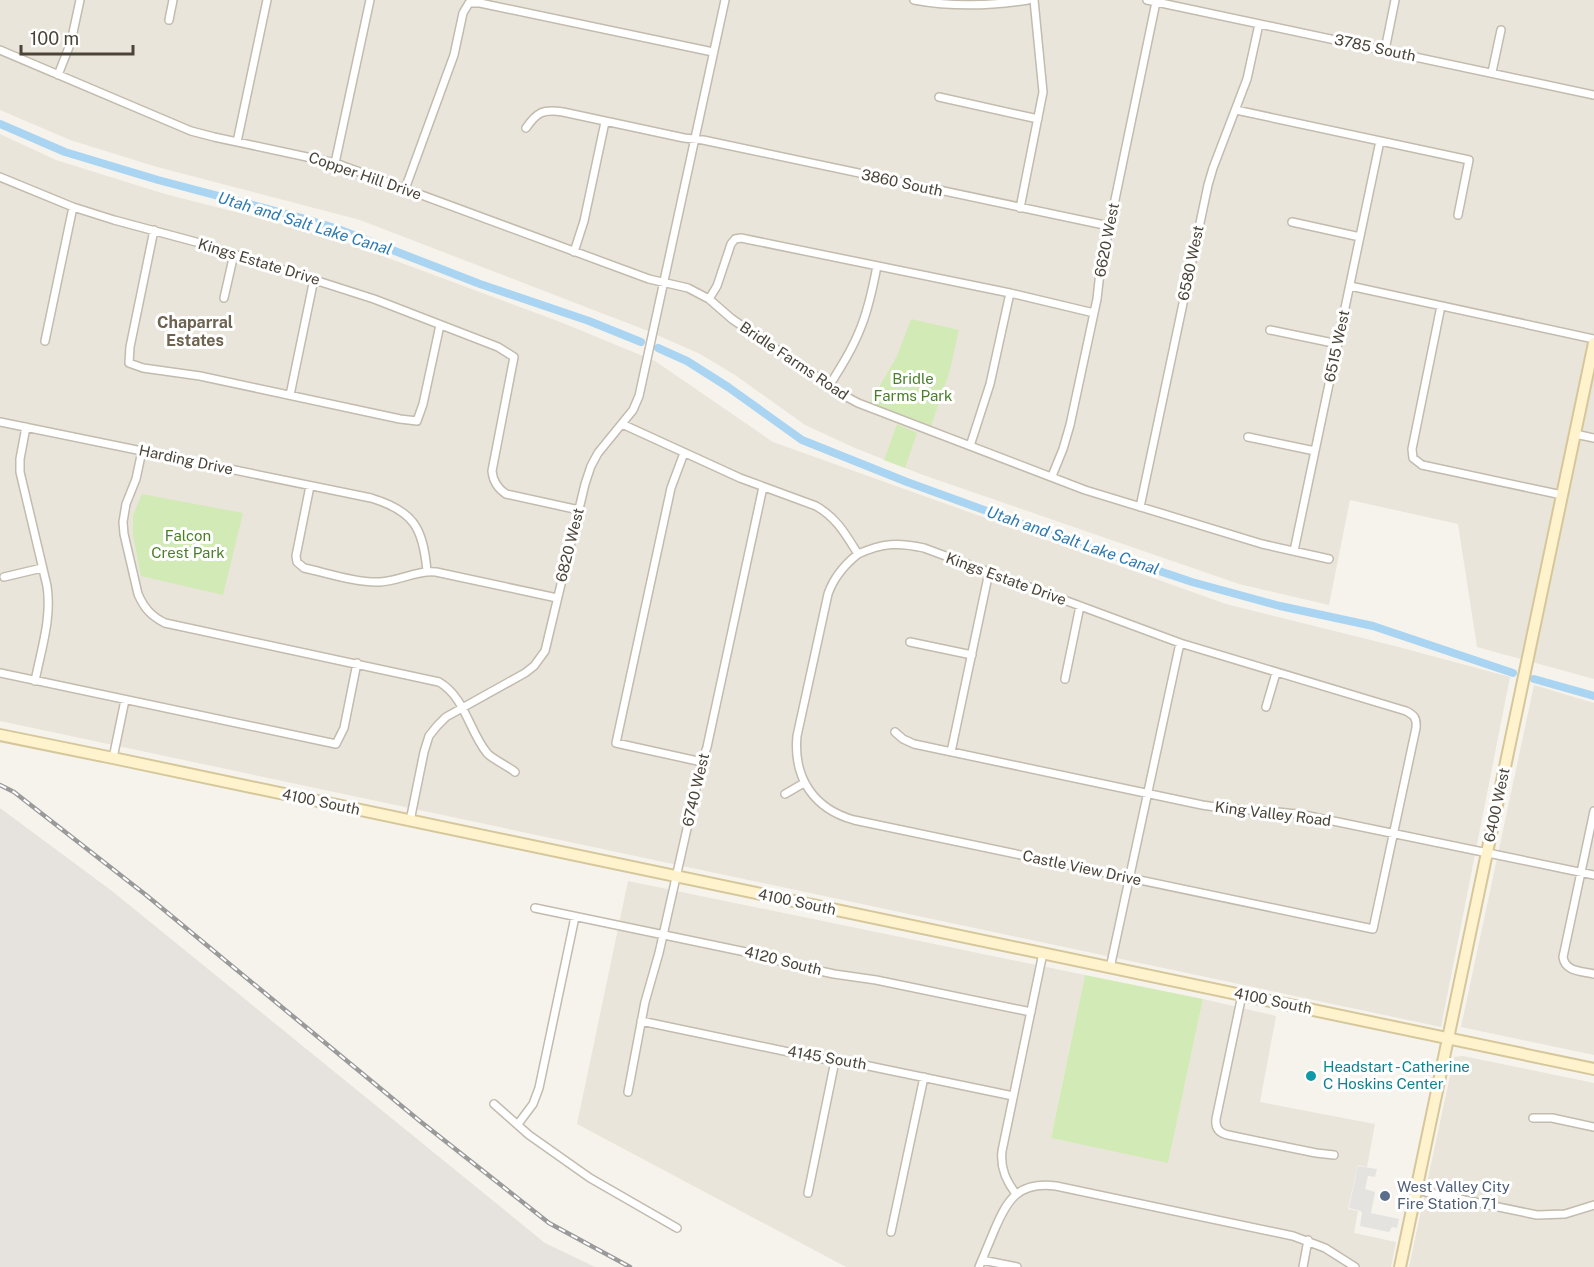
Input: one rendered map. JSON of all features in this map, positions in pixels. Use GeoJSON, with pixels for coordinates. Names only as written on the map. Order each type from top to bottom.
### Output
{"type":"FeatureCollection","features":[{"type":"Feature","properties":{"kind":"main road","name":"6400 West"},"geometry":{"type":"LineString","coordinates":[[1400,1267],[1594,343]]}},
{"type":"Feature","properties":{"kind":"main road","name":"4100 South"},"geometry":{"type":"LineString","coordinates":[[0,735],[1594,1069]]}},
{"type":"Feature","properties":{"kind":"street"},"geometry":{"type":"LineString","coordinates":[[58,75],[71,42],[81,0]]}},
{"type":"Feature","properties":{"kind":"street"},"geometry":{"type":"LineString","coordinates":[[169,20],[173,0]]}},
{"type":"Feature","properties":{"kind":"street"},"geometry":{"type":"LineString","coordinates":[[237,142],[267,0]]}},
{"type":"Feature","properties":{"kind":"street"},"geometry":{"type":"LineString","coordinates":[[336,163],[370,0]]}},
{"type":"Feature","properties":{"kind":"street","name":"6820 West"},"geometry":{"type":"LineString","coordinates":[[410,821],[429,736],[446,717],[525,673],[534,666],[545,651],[591,466],[602,447],[633,410],[639,396],[725,0]]}},
{"type":"Feature","properties":{"kind":"street"},"geometry":{"type":"LineString","coordinates":[[914,0],[965,6],[1028,0]]}},
{"type":"Feature","properties":{"kind":"street"},"geometry":{"type":"LineString","coordinates":[[1020,208],[1043,87],[1034,0]]}},
{"type":"Feature","properties":{"kind":"street","name":"3785 South"},"geometry":{"type":"LineString","coordinates":[[1147,0],[1594,95]]}},
{"type":"Feature","properties":{"kind":"street"},"geometry":{"type":"LineString","coordinates":[[1385,50],[1395,0]]}},
{"type":"Feature","properties":{"kind":"street","name":"6620 West"},"geometry":{"type":"LineString","coordinates":[[1052,476],[1068,433],[1156,2]]}},
{"type":"Feature","properties":{"kind":"street"},"geometry":{"type":"LineString","coordinates":[[405,189],[454,56],[463,13],[469,3],[480,3],[713,52]]}},
{"type":"Feature","properties":{"kind":"street","name":"6580 West"},"geometry":{"type":"LineString","coordinates":[[1140,507],[1208,185],[1249,74],[1259,24]]}},
{"type":"Feature","properties":{"kind":"street"},"geometry":{"type":"LineString","coordinates":[[1492,72],[1501,30]]}},
{"type":"Feature","properties":{"kind":"street","name":"Copper Hill Drive"},"geometry":{"type":"LineString","coordinates":[[0,50],[191,131],[336,163],[663,283]]}},
{"type":"Feature","properties":{"kind":"street"},"geometry":{"type":"LineString","coordinates":[[939,97],[1038,119]]}},
{"type":"Feature","properties":{"kind":"street"},"geometry":{"type":"LineString","coordinates":[[1236,110],[1469,160],[1458,215]]}},
{"type":"Feature","properties":{"kind":"street","name":"3860 South"},"geometry":{"type":"LineString","coordinates":[[526,128],[536,115],[546,111],[563,112],[1109,226]]}},
{"type":"Feature","properties":{"kind":"street"},"geometry":{"type":"LineString","coordinates":[[574,252],[584,221],[606,122]]}},
{"type":"Feature","properties":{"kind":"street","name":"6515 West"},"geometry":{"type":"LineString","coordinates":[[1294,551],[1380,141]]}},
{"type":"Feature","properties":{"kind":"street","name":"Kings Estate Drive"},"geometry":{"type":"LineString","coordinates":[[0,177],[73,207],[234,254],[374,299],[498,348],[514,357],[492,471],[495,483],[506,494],[579,510]]}},
{"type":"Feature","properties":{"kind":"street"},"geometry":{"type":"LineString","coordinates":[[45,341],[73,207]]}},
{"type":"Feature","properties":{"kind":"street"},"geometry":{"type":"LineString","coordinates":[[1292,222],[1360,237]]}},
{"type":"Feature","properties":{"kind":"street"},"geometry":{"type":"LineString","coordinates":[[154,230],[130,347],[129,363],[143,368],[200,376],[417,421],[423,404],[440,324]]}},
{"type":"Feature","properties":{"kind":"street"},"geometry":{"type":"LineString","coordinates":[[710,299],[716,289],[730,247],[735,239],[744,238],[1010,293],[1094,313]]}},
{"type":"Feature","properties":{"kind":"street"},"geometry":{"type":"LineString","coordinates":[[224,297],[234,254]]}},
{"type":"Feature","properties":{"kind":"street"},"geometry":{"type":"LineString","coordinates":[[829,386],[861,327],[871,297],[877,266]]}},
{"type":"Feature","properties":{"kind":"street"},"geometry":{"type":"LineString","coordinates":[[290,395],[315,279]]}},
{"type":"Feature","properties":{"kind":"street","name":"Bridle Farms Road"},"geometry":{"type":"LineString","coordinates":[[663,283],[694,291],[710,299],[732,319],[829,386],[858,403],[1099,495],[1262,544],[1329,559]]}},
{"type":"Feature","properties":{"kind":"street"},"geometry":{"type":"LineString","coordinates":[[1350,286],[1594,339]]}},
{"type":"Feature","properties":{"kind":"street"},"geometry":{"type":"LineString","coordinates":[[970,446],[989,389],[1010,293]]}},
{"type":"Feature","properties":{"kind":"street"},"geometry":{"type":"LineString","coordinates":[[1441,306],[1412,449],[1413,458],[1422,465],[1562,495]]}},
{"type":"Feature","properties":{"kind":"street"},"geometry":{"type":"LineString","coordinates":[[1270,330],[1338,344]]}},
{"type":"Feature","properties":{"kind":"street","name":"Harding Drive"},"geometry":{"type":"LineString","coordinates":[[0,422],[392,504],[415,524],[423,539],[427,571]]}},
{"type":"Feature","properties":{"kind":"street"},"geometry":{"type":"LineString","coordinates":[[622,424],[763,487],[827,512],[842,528],[858,554]]}},
{"type":"Feature","properties":{"kind":"street"},"geometry":{"type":"LineString","coordinates":[[26,427],[20,472],[48,594],[49,611],[35,681]]}},
{"type":"Feature","properties":{"kind":"street"},"geometry":{"type":"LineString","coordinates":[[1575,434],[1594,438]]}},
{"type":"Feature","properties":{"kind":"street"},"geometry":{"type":"LineString","coordinates":[[1248,437],[1315,451]]}},
{"type":"Feature","properties":{"kind":"street"},"geometry":{"type":"LineString","coordinates":[[142,451],[123,522],[138,594],[149,613],[165,623],[439,682],[449,689],[488,754],[515,772]]}},
{"type":"Feature","properties":{"kind":"street"},"geometry":{"type":"LineString","coordinates":[[684,453],[671,488],[616,742],[702,762]]}},
{"type":"Feature","properties":{"kind":"street"},"geometry":{"type":"LineString","coordinates":[[310,486],[297,551],[299,565],[304,568],[371,582],[392,580],[427,571],[557,598]]}},
{"type":"Feature","properties":{"kind":"street","name":"6740 West"},"geometry":{"type":"LineString","coordinates":[[628,1092],[641,1021],[707,747],[763,487]]}},
{"type":"Feature","properties":{"kind":"street","name":"Kings Estate Drive"},"geometry":{"type":"LineString","coordinates":[[858,554],[881,545],[906,544],[924,548],[1180,643],[1406,711],[1415,717],[1416,728],[1394,833]]}},
{"type":"Feature","properties":{"kind":"street","name":"Castle View Drive"},"geometry":{"type":"LineString","coordinates":[[858,554],[846,564],[830,587],[797,736],[797,759],[804,783],[825,807],[846,818],[1373,929],[1394,833]]}},
{"type":"Feature","properties":{"kind":"street"},"geometry":{"type":"LineString","coordinates":[[4,577],[42,568]]}},
{"type":"Feature","properties":{"kind":"street"},"geometry":{"type":"LineString","coordinates":[[951,752],[989,572]]}},
{"type":"Feature","properties":{"kind":"street"},"geometry":{"type":"LineString","coordinates":[[1065,680],[1080,606]]}},
{"type":"Feature","properties":{"kind":"street"},"geometry":{"type":"LineString","coordinates":[[910,642],[972,655]]}},
{"type":"Feature","properties":{"kind":"street"},"geometry":{"type":"LineString","coordinates":[[1110,968],[1180,643]]}},
{"type":"Feature","properties":{"kind":"street"},"geometry":{"type":"LineString","coordinates":[[0,674],[336,744],[344,728],[357,663]]}},
{"type":"Feature","properties":{"kind":"street"},"geometry":{"type":"LineString","coordinates":[[1266,707],[1276,673]]}},
{"type":"Feature","properties":{"kind":"street"},"geometry":{"type":"LineString","coordinates":[[113,758],[125,700]]}},
{"type":"Feature","properties":{"kind":"street","name":"King Valley Road"},"geometry":{"type":"LineString","coordinates":[[895,732],[914,744],[1148,794],[1221,808],[1304,815],[1594,875]]}},
{"type":"Feature","properties":{"kind":"street"},"geometry":{"type":"LineString","coordinates":[[785,794],[804,783]]}},
{"type":"Feature","properties":{"kind":"street"},"geometry":{"type":"LineString","coordinates":[[1594,811],[1563,955],[1564,964],[1570,969],[1594,974]]}},
{"type":"Feature","properties":{"kind":"street","name":"4120 South"},"geometry":{"type":"LineString","coordinates":[[535,908],[760,955],[834,974],[876,980],[1031,1012]]}},
{"type":"Feature","properties":{"kind":"street"},"geometry":{"type":"LineString","coordinates":[[518,1124],[533,1104],[539,1088],[575,917]]}},
{"type":"Feature","properties":{"kind":"street"},"geometry":{"type":"LineString","coordinates":[[1016,1194],[1006,1180],[1001,1163],[1002,1151],[1043,953]]}},
{"type":"Feature","properties":{"kind":"street"},"geometry":{"type":"LineString","coordinates":[[1242,995],[1216,1119],[1217,1128],[1221,1133],[1228,1135],[1334,1155]]}},
{"type":"Feature","properties":{"kind":"street","name":"4145 South"},"geometry":{"type":"LineString","coordinates":[[641,1021],[1013,1096]]}},
{"type":"Feature","properties":{"kind":"street"},"geometry":{"type":"LineString","coordinates":[[808,1193],[836,1061]]}},
{"type":"Feature","properties":{"kind":"street"},"geometry":{"type":"LineString","coordinates":[[891,1232],[924,1077]]}},
{"type":"Feature","properties":{"kind":"street"},"geometry":{"type":"LineString","coordinates":[[494,1104],[547,1149],[590,1178],[677,1228]]}},
{"type":"Feature","properties":{"kind":"street"},"geometry":{"type":"LineString","coordinates":[[1533,1118],[1552,1118],[1594,1127]]}},
{"type":"Feature","properties":{"kind":"street"},"geometry":{"type":"LineString","coordinates":[[1017,1267],[981,1263],[1003,1209],[1016,1194],[1037,1186],[1056,1186],[1308,1240],[1333,1252],[1355,1267]]}},
{"type":"Feature","properties":{"kind":"street"},"geometry":{"type":"LineString","coordinates":[[1416,1191],[1537,1215],[1565,1214],[1594,1205]]}},
{"type":"Feature","properties":{"kind":"street"},"geometry":{"type":"LineString","coordinates":[[1303,1267],[1308,1240]]}},
{"type":"Feature","properties":{"kind":"shaded area"},"geometry":{"type":"Polygon","coordinates":[[[0,0],[1594,0],[1594,679],[1477,647],[1458,524],[1350,500],[1329,605],[1239,584],[923,475],[855,448],[805,425],[735,375],[700,354],[648,331],[360,220],[157,167],[70,140],[0,110],[0,0]]]}},
{"type":"Feature","properties":{"kind":"shaded area"},"geometry":{"type":"Polygon","coordinates":[[[0,134],[56,160],[165,194],[329,236],[563,323],[655,361],[773,442],[1226,604],[1510,677],[1441,1027],[0,721],[0,134]]]}},
{"type":"Feature","properties":{"kind":"shaded area"},"geometry":{"type":"Polygon","coordinates":[[[1534,685],[1594,703],[1594,1055],[1461,1027],[1534,685]]]}},
{"type":"Feature","properties":{"kind":"shaded area"},"geometry":{"type":"Polygon","coordinates":[[[0,808],[112,891],[545,1243],[595,1267],[0,1267],[0,808]]]}},
{"type":"Feature","properties":{"kind":"shaded area"},"geometry":{"type":"Polygon","coordinates":[[[628,881],[1085,975],[1051,1138],[1168,1162],[1203,999],[1276,1016],[1260,1102],[1375,1124],[1367,1167],[1358,1165],[1348,1209],[1358,1211],[1354,1233],[1396,1242],[1391,1267],[846,1267],[577,1124],[628,881]]]}},
{"type":"Feature","properties":{"kind":"shaded area"},"geometry":{"type":"Polygon","coordinates":[[[1463,1056],[1594,1083],[1594,1267],[1409,1267],[1454,1057],[1463,1056]]]}},
{"type":"Feature","properties":{"kind":"shaded area"},"geometry":{"type":"Polygon","coordinates":[[[1358,1166],[1377,1169],[1375,1177],[1368,1176],[1365,1189],[1375,1192],[1371,1213],[1399,1219],[1397,1228],[1392,1227],[1389,1232],[1360,1226],[1361,1211],[1349,1208],[1358,1166]]]}},
{"type":"Feature","properties":{"kind":"green space","name":"Bridle Farms Park"},"geometry":{"type":"Polygon","coordinates":[[[911,319],[959,330],[950,370],[931,426],[870,403],[897,356],[911,319]]]}},
{"type":"Feature","properties":{"kind":"green space","name":"Bridle Farms Park"},"geometry":{"type":"Polygon","coordinates":[[[897,424],[917,433],[905,468],[884,460],[897,424]]]}},
{"type":"Feature","properties":{"kind":"green space","name":"Falcon Crest Park"},"geometry":{"type":"Polygon","coordinates":[[[142,494],[243,513],[223,595],[141,576],[133,535],[133,515],[142,494]]]}},
{"type":"Feature","properties":{"kind":"green space"},"geometry":{"type":"Polygon","coordinates":[[[1085,975],[1203,999],[1168,1163],[1051,1138],[1085,975]]]}},
{"type":"Feature","properties":{"kind":"waterway","name":"Utah and Salt Lake Canal"},"geometry":{"type":"LineString","coordinates":[[0,124],[65,152],[338,229],[480,284],[589,321],[641,342]]}},
{"type":"Feature","properties":{"kind":"waterway","name":"Utah and Salt Lake Canal"},"geometry":{"type":"LineString","coordinates":[[658,348],[687,361],[728,387],[802,440],[907,482],[1064,539],[1192,582],[1280,606],[1373,626],[1513,673]]}},
{"type":"Feature","properties":{"kind":"waterway","name":"Utah and Salt Lake Canal"},"geometry":{"type":"LineString","coordinates":[[1534,679],[1594,696]]}},
{"type":"Feature","properties":{"kind":"railway"},"geometry":{"type":"LineString","coordinates":[[0,785],[14,792],[146,895],[421,1122],[549,1223],[630,1267]]}},
{"type":"Feature","properties":{"kind":"place","name":"Headstart - Catherine C Hoskins Center"},"geometry":{"type":"Point","coordinates":[1311,1076]}},
{"type":"Feature","properties":{"kind":"place","name":"West Valley City Fire Station 71"},"geometry":{"type":"Point","coordinates":[1385,1196]}},
{"type":"Feature","properties":{"kind":"district","name":"Chaparral Estates"},"geometry":{"type":"Point","coordinates":[195,331]}}]}
